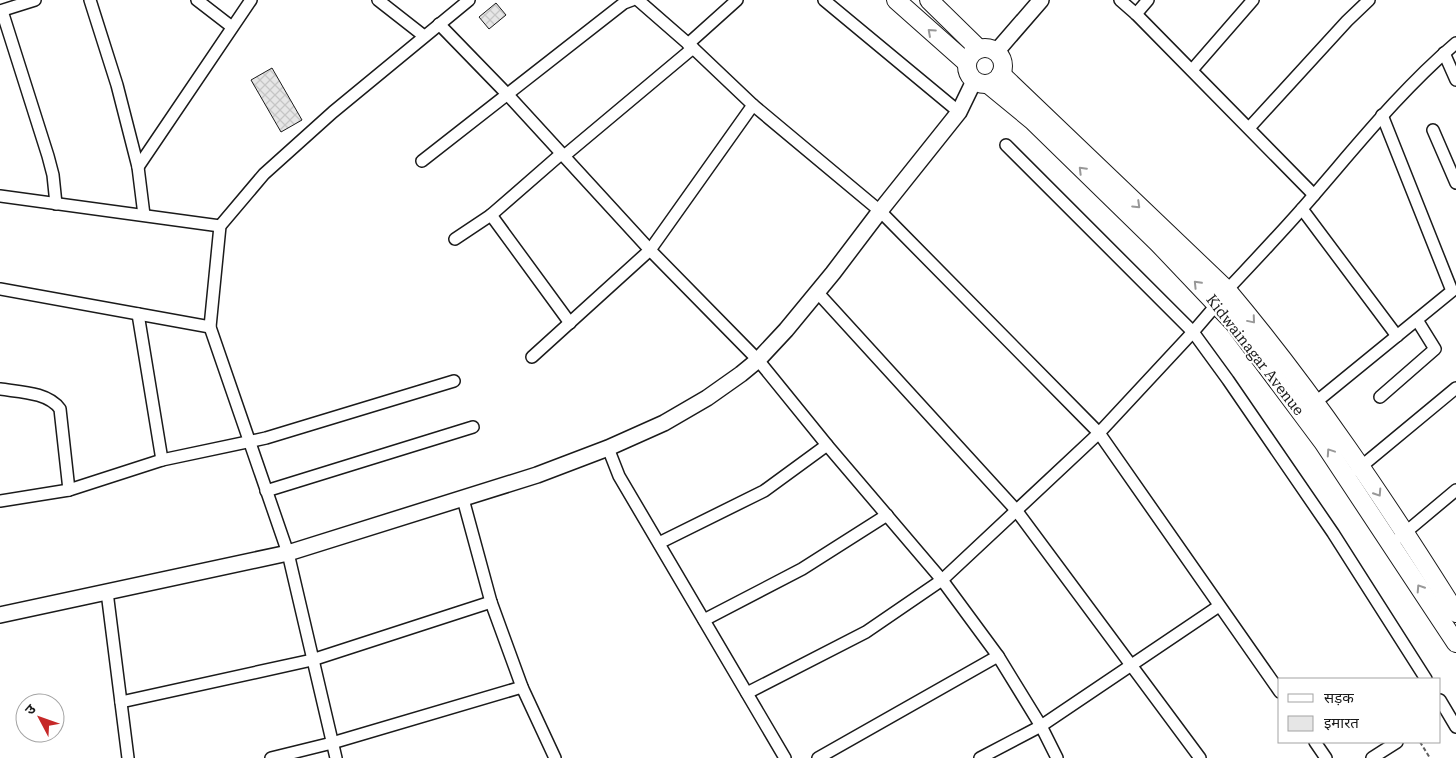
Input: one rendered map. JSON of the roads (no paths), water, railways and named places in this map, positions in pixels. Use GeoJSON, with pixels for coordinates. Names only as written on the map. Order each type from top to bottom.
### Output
{"type":"FeatureCollection","features":[{"type":"Feature","properties":{"kind":"main road"},"geometry":{"type":"LineString","coordinates":[[896,0],[967,64]]}},
{"type":"Feature","properties":{"kind":"main road"},"geometry":{"type":"LineString","coordinates":[[929,0],[979,49]]}},
{"type":"Feature","properties":{"kind":"main road"},"geometry":{"type":"LineString","coordinates":[[988,48],[996,52],[1002,59],[1003,64],[988,79],[968,73],[967,64],[971,55],[979,49],[988,48]]}},
{"type":"Feature","properties":{"kind":"main road","name":"Kidwainagar Avenue"},"geometry":{"type":"LineString","coordinates":[[988,79],[1222,297],[1257,326],[1309,408],[1347,477],[1398,539],[1450,608],[1456,644]]}},
{"type":"Feature","properties":{"kind":"main road","name":"Kidwainagar Avenue"},"geometry":{"type":"LineString","coordinates":[[1309,408],[1361,467],[1398,539]]}},
{"type":"Feature","properties":{"kind":"street"},"geometry":{"type":"LineString","coordinates":[[35,0],[1,11],[48,156],[53,175],[56,204]]}},
{"type":"Feature","properties":{"kind":"street"},"geometry":{"type":"LineString","coordinates":[[90,0],[117,84],[138,166],[144,215]]}},
{"type":"Feature","properties":{"kind":"street"},"geometry":{"type":"LineString","coordinates":[[197,0],[232,27]]}},
{"type":"Feature","properties":{"kind":"street"},"geometry":{"type":"LineString","coordinates":[[138,166],[251,0]]}},
{"type":"Feature","properties":{"kind":"street"},"geometry":{"type":"LineString","coordinates":[[378,0],[424,36]]}},
{"type":"Feature","properties":{"kind":"street"},"geometry":{"type":"LineString","coordinates":[[336,758],[288,553],[210,327],[220,226],[264,174],[332,112],[469,0]]}},
{"type":"Feature","properties":{"kind":"street"},"geometry":{"type":"LineString","coordinates":[[422,161],[624,3],[632,0]]}},
{"type":"Feature","properties":{"kind":"street"},"geometry":{"type":"LineString","coordinates":[[638,0],[753,105],[880,211],[1099,433],[1278,689]]}},
{"type":"Feature","properties":{"kind":"street"},"geometry":{"type":"LineString","coordinates":[[455,239],[491,215],[562,155],[690,46],[737,0]]}},
{"type":"Feature","properties":{"kind":"street"},"geometry":{"type":"LineString","coordinates":[[824,0],[958,112]]}},
{"type":"Feature","properties":{"kind":"street"},"geometry":{"type":"LineString","coordinates":[[996,52],[1041,0]]}},
{"type":"Feature","properties":{"kind":"street"},"geometry":{"type":"LineString","coordinates":[[1120,0],[1192,70],[1314,195]]}},
{"type":"Feature","properties":{"kind":"street"},"geometry":{"type":"LineString","coordinates":[[1136,14],[1148,0]]}},
{"type":"Feature","properties":{"kind":"street"},"geometry":{"type":"LineString","coordinates":[[1192,70],[1253,0]]}},
{"type":"Feature","properties":{"kind":"street"},"geometry":{"type":"LineString","coordinates":[[1249,128],[1347,21],[1370,0]]}},
{"type":"Feature","properties":{"kind":"street"},"geometry":{"type":"LineString","coordinates":[[439,24],[507,94],[650,250],[758,360],[827,445],[942,580],[998,656],[1057,758]]}},
{"type":"Feature","properties":{"kind":"street"},"geometry":{"type":"LineString","coordinates":[[747,693],[866,632],[942,580],[1099,433],[1302,209],[1382,116],[1456,43]]}},
{"type":"Feature","properties":{"kind":"street"},"geometry":{"type":"LineString","coordinates":[[1444,53],[1456,80]]}},
{"type":"Feature","properties":{"kind":"street"},"geometry":{"type":"LineString","coordinates":[[0,615],[288,553],[537,476],[608,448],[664,423],[707,398],[758,360],[818,293],[958,112],[988,79]]}},
{"type":"Feature","properties":{"kind":"street"},"geometry":{"type":"LineString","coordinates":[[532,357],[650,250],[753,105]]}},
{"type":"Feature","properties":{"kind":"street"},"geometry":{"type":"LineString","coordinates":[[1309,408],[1417,320],[1454,295],[1382,116]]}},
{"type":"Feature","properties":{"kind":"street"},"geometry":{"type":"LineString","coordinates":[[1434,130],[1456,182]]}},
{"type":"Feature","properties":{"kind":"street"},"geometry":{"type":"LineString","coordinates":[[1006,144],[1192,332],[1228,380],[1333,533],[1425,678]]}},
{"type":"Feature","properties":{"kind":"street"},"geometry":{"type":"LineString","coordinates":[[0,196],[220,226]]}},
{"type":"Feature","properties":{"kind":"street"},"geometry":{"type":"LineString","coordinates":[[1302,209],[1398,336]]}},
{"type":"Feature","properties":{"kind":"street"},"geometry":{"type":"LineString","coordinates":[[491,215],[570,323]]}},
{"type":"Feature","properties":{"kind":"street"},"geometry":{"type":"LineString","coordinates":[[0,289],[210,327]]}},
{"type":"Feature","properties":{"kind":"street"},"geometry":{"type":"LineString","coordinates":[[818,293],[1016,510],[1200,758]]}},
{"type":"Feature","properties":{"kind":"street"},"geometry":{"type":"LineString","coordinates":[[138,314],[162,460]]}},
{"type":"Feature","properties":{"kind":"street"},"geometry":{"type":"LineString","coordinates":[[1380,397],[1434,349],[1417,320]]}},
{"type":"Feature","properties":{"kind":"street"},"geometry":{"type":"LineString","coordinates":[[0,501],[69,490],[162,460],[266,438],[454,381]]}},
{"type":"Feature","properties":{"kind":"street"},"geometry":{"type":"LineString","coordinates":[[1347,477],[1456,388]]}},
{"type":"Feature","properties":{"kind":"street"},"geometry":{"type":"LineString","coordinates":[[0,389],[45,397],[56,403],[60,409],[69,490]]}},
{"type":"Feature","properties":{"kind":"street"},"geometry":{"type":"LineString","coordinates":[[266,491],[473,428]]}},
{"type":"Feature","properties":{"kind":"street"},"geometry":{"type":"LineString","coordinates":[[659,543],[764,490],[827,445]]}},
{"type":"Feature","properties":{"kind":"street"},"geometry":{"type":"LineString","coordinates":[[608,448],[619,476],[785,758]]}},
{"type":"Feature","properties":{"kind":"street"},"geometry":{"type":"LineString","coordinates":[[1398,539],[1456,490]]}},
{"type":"Feature","properties":{"kind":"street"},"geometry":{"type":"LineString","coordinates":[[463,499],[491,602],[522,687],[555,758]]}},
{"type":"Feature","properties":{"kind":"street"},"geometry":{"type":"LineString","coordinates":[[704,620],[802,569],[887,515]]}},
{"type":"Feature","properties":{"kind":"street"},"geometry":{"type":"LineString","coordinates":[[107,592],[128,758]]}},
{"type":"Feature","properties":{"kind":"street"},"geometry":{"type":"LineString","coordinates":[[121,702],[312,660],[491,602]]}},
{"type":"Feature","properties":{"kind":"street"},"geometry":{"type":"LineString","coordinates":[[980,758],[1040,726],[1219,606]]}},
{"type":"Feature","properties":{"kind":"street"},"geometry":{"type":"LineString","coordinates":[[818,758],[998,656]]}},
{"type":"Feature","properties":{"kind":"street"},"geometry":{"type":"LineString","coordinates":[[271,758],[332,743],[522,687]]}},
{"type":"Feature","properties":{"kind":"street"},"geometry":{"type":"LineString","coordinates":[[1447,710],[1456,726]]}},
{"type":"Feature","properties":{"kind":"street"},"geometry":{"type":"LineString","coordinates":[[1316,743],[1326,758]]}},
{"type":"Feature","properties":{"kind":"street"},"geometry":{"type":"LineString","coordinates":[[1378,756],[1396,743]]}}]}
